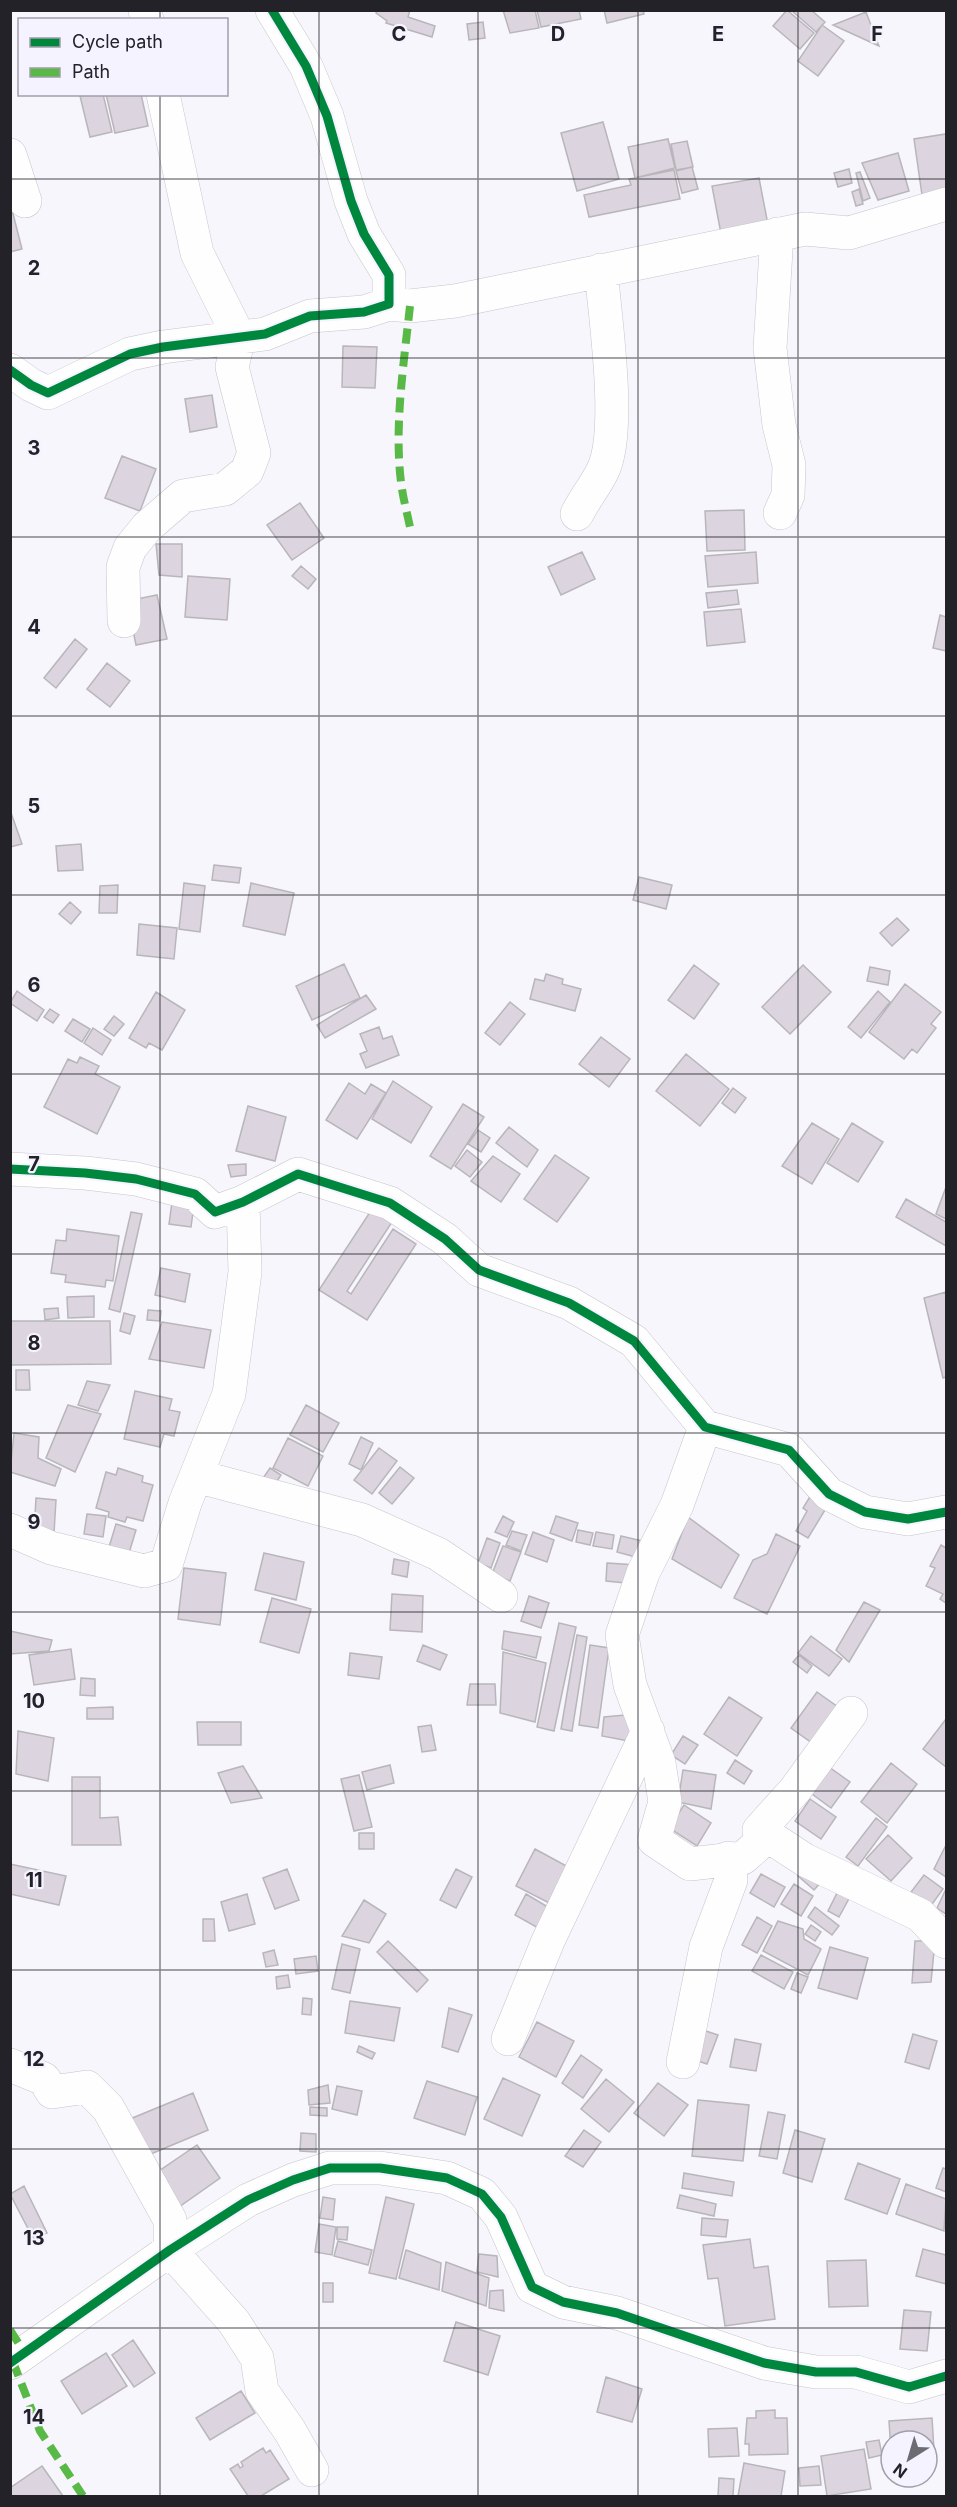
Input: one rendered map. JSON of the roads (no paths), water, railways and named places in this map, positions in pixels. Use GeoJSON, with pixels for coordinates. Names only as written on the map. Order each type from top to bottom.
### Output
{"type":"FeatureCollection","features":[{"type":"Feature","properties":{"kind":"street"},"geometry":{"type":"LineString","coordinates":[[272,10],[306,66],[327,116],[351,201],[364,234],[389,275],[389,304]]}},
{"type":"Feature","properties":{"kind":"street"},"geometry":{"type":"LineString","coordinates":[[124,621],[123,567],[130,548],[147,527],[183,496],[225,489],[247,471],[254,453],[232,367],[239,337],[197,253],[163,96]]}},
{"type":"Feature","properties":{"kind":"street"},"geometry":{"type":"LineString","coordinates":[[10,155],[25,201]]}},
{"type":"Feature","properties":{"kind":"street"},"geometry":{"type":"LineString","coordinates":[[10,370],[31,386],[48,393],[130,354],[164,347],[265,334],[310,316],[364,312],[389,304],[410,306],[455,301],[602,270],[692,254],[777,234],[806,230],[849,233],[946,204]]}},
{"type":"Feature","properties":{"kind":"street"},"geometry":{"type":"LineString","coordinates":[[777,234],[770,348],[779,425],[789,465],[788,495],[780,513]]}},
{"type":"Feature","properties":{"kind":"street"},"geometry":{"type":"LineString","coordinates":[[577,514],[604,469],[611,437],[610,364],[602,270]]}},
{"type":"Feature","properties":{"kind":"street"},"geometry":{"type":"LineString","coordinates":[[10,1169],[85,1173],[136,1179],[195,1194],[215,1212],[243,1202],[298,1174],[390,1203],[445,1239],[479,1270],[568,1303],[634,1341],[705,1427],[789,1450],[829,1494],[865,1512],[908,1519],[946,1512]]}},
{"type":"Feature","properties":{"kind":"street"},"geometry":{"type":"LineString","coordinates":[[10,1530],[51,1548],[144,1571],[166,1565],[196,1476],[229,1394],[245,1272],[243,1202]]}},
{"type":"Feature","properties":{"kind":"street"},"geometry":{"type":"LineString","coordinates":[[705,1427],[678,1505],[643,1573],[622,1635],[630,1685],[659,1763],[665,1802],[654,1840],[690,1863],[743,1858],[761,1842],[759,1830]]}},
{"type":"Feature","properties":{"kind":"street"},"geometry":{"type":"LineString","coordinates":[[196,1476],[362,1520],[438,1554],[501,1596]]}},
{"type":"Feature","properties":{"kind":"street"},"geometry":{"type":"LineString","coordinates":[[759,1830],[795,1790],[851,1713]]}},
{"type":"Feature","properties":{"kind":"street"},"geometry":{"type":"LineString","coordinates":[[508,2039],[548,1941],[648,1731]]}},
{"type":"Feature","properties":{"kind":"street"},"geometry":{"type":"LineString","coordinates":[[759,1830],[805,1860],[920,1915],[946,1942]]}},
{"type":"Feature","properties":{"kind":"street"},"geometry":{"type":"LineString","coordinates":[[683,2062],[706,1947],[731,1880],[728,1858]]}},
{"type":"Feature","properties":{"kind":"street"},"geometry":{"type":"LineString","coordinates":[[10,2065],[44,2079],[52,2092],[87,2087],[108,2108],[171,2220],[171,2250],[234,2322],[257,2358],[262,2391],[290,2431],[312,2470]]}},
{"type":"Feature","properties":{"kind":"street"},"geometry":{"type":"LineString","coordinates":[[10,2363],[171,2250],[248,2200],[293,2180],[330,2168],[380,2168],[447,2178],[482,2194],[493,2204],[532,2287],[563,2302],[617,2313],[764,2363],[816,2373],[856,2372],[909,2387],[946,2376]]}}]}
